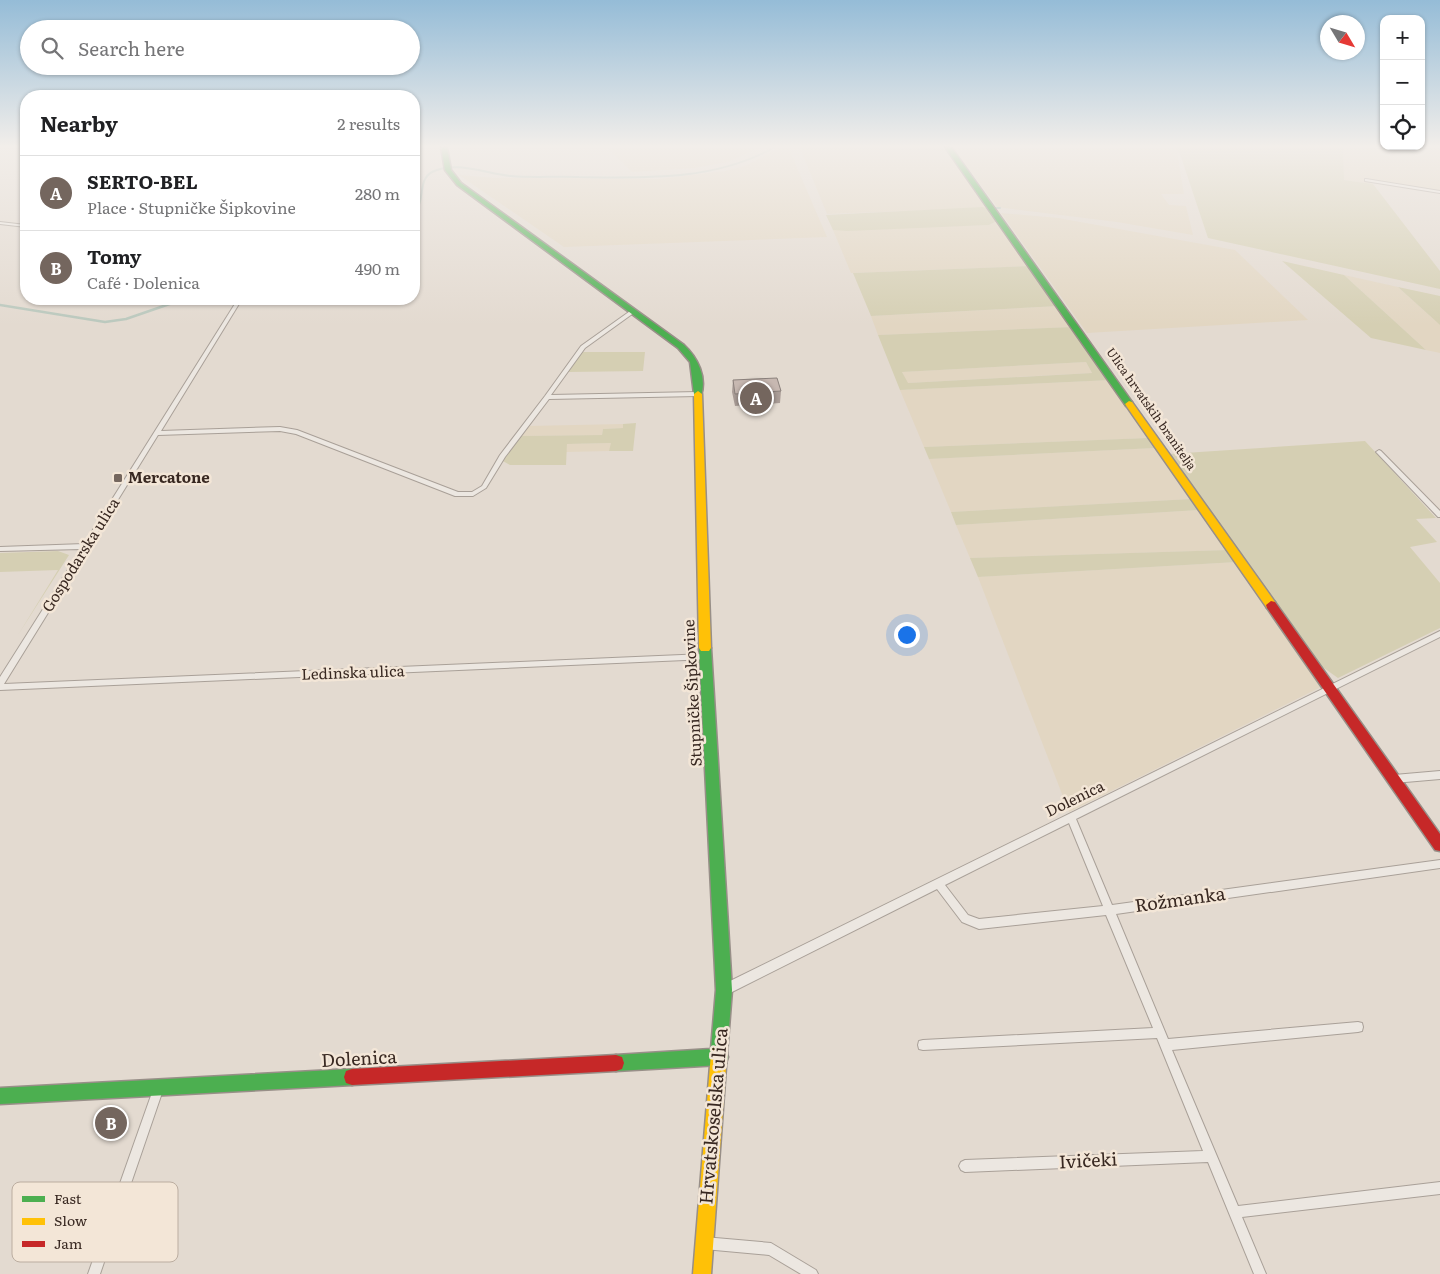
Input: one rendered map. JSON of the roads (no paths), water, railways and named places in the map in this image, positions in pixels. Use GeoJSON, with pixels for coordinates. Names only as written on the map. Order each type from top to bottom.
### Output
{"type":"FeatureCollection","features":[{"type":"Feature","properties":{"kind":"street","name":"Stupničke Šipkovine"},"geometry":{"type":"LineString","coordinates":[[490,206],[673,339],[693,357],[697,365],[705,657],[724,990]]}},
{"type":"Feature","properties":{"kind":"street","name":"Ulica hrvatskih branitelja"},"geometry":{"type":"LineString","coordinates":[[991,206],[1331,688]]}},
{"type":"Feature","properties":{"kind":"street"},"geometry":{"type":"LineString","coordinates":[[0,223],[20,225]]}},
{"type":"Feature","properties":{"kind":"street","name":"Gospodarska ulica"},"geometry":{"type":"LineString","coordinates":[[0,686],[236,305]]}},
{"type":"Feature","properties":{"kind":"street"},"geometry":{"type":"LineString","coordinates":[[157,433],[280,429],[297,432],[457,494],[469,495],[484,487],[502,456],[583,347],[633,311]]}},
{"type":"Feature","properties":{"kind":"street"},"geometry":{"type":"LineString","coordinates":[[547,397],[698,394]]}},
{"type":"Feature","properties":{"kind":"street"},"geometry":{"type":"LineString","coordinates":[[1379,452],[1440,516]]}},
{"type":"Feature","properties":{"kind":"street"},"geometry":{"type":"LineString","coordinates":[[0,549],[87,546]]}},
{"type":"Feature","properties":{"kind":"street","name":"Dolenica"},"geometry":{"type":"LineString","coordinates":[[724,990],[1440,634]]}},
{"type":"Feature","properties":{"kind":"street","name":"Ledinska ulica"},"geometry":{"type":"LineString","coordinates":[[0,686],[705,657]]}},
{"type":"Feature","properties":{"kind":"street"},"geometry":{"type":"LineString","coordinates":[[1331,688],[1440,845]]}},
{"type":"Feature","properties":{"kind":"street"},"geometry":{"type":"LineString","coordinates":[[1394,779],[1440,775]]}},
{"type":"Feature","properties":{"kind":"street"},"geometry":{"type":"LineString","coordinates":[[1071,818],[1260,1274]]}},
{"type":"Feature","properties":{"kind":"street","name":"Rožmanka"},"geometry":{"type":"LineString","coordinates":[[938,883],[965,919],[979,924],[1109,910],[1440,864]]}},
{"type":"Feature","properties":{"kind":"street","name":"Hrvatskoselska ulica"},"geometry":{"type":"LineString","coordinates":[[702,1274],[724,990]]}},
{"type":"Feature","properties":{"kind":"street"},"geometry":{"type":"LineString","coordinates":[[1165,1045],[1358,1026]]}},
{"type":"Feature","properties":{"kind":"street"},"geometry":{"type":"LineString","coordinates":[[923,1045],[1160,1034]]}},
{"type":"Feature","properties":{"kind":"street","name":"Dolenica"},"geometry":{"type":"LineString","coordinates":[[0,1096],[720,1057]]}},
{"type":"Feature","properties":{"kind":"street"},"geometry":{"type":"LineString","coordinates":[[126,1182],[159,1087]]}},
{"type":"Feature","properties":{"kind":"street","name":"Ivičeki"},"geometry":{"type":"LineString","coordinates":[[965,1166],[1210,1156]]}},
{"type":"Feature","properties":{"kind":"street"},"geometry":{"type":"LineString","coordinates":[[1234,1212],[1440,1188]]}},
{"type":"Feature","properties":{"kind":"street"},"geometry":{"type":"LineString","coordinates":[[704,1242],[771,1249],[812,1274]]}},
{"type":"Feature","properties":{"kind":"street"},"geometry":{"type":"LineString","coordinates":[[94,1274],[98,1262]]}},
{"type":"Feature","properties":{"kind":"waterway"},"geometry":{"type":"LineString","coordinates":[[0,305],[105,322],[126,319],[167,305]]}},
{"type":"Feature","properties":{"kind":"place","name":"SERTO-BEL"},"geometry":{"type":"Point","coordinates":[756,398]}},
{"type":"Feature","properties":{"kind":"place","name":"Mercatone"},"geometry":{"type":"Point","coordinates":[118,478]}},
{"type":"Feature","properties":{"kind":"place","name":"Tomy"},"geometry":{"type":"Point","coordinates":[111,1123]}}]}
